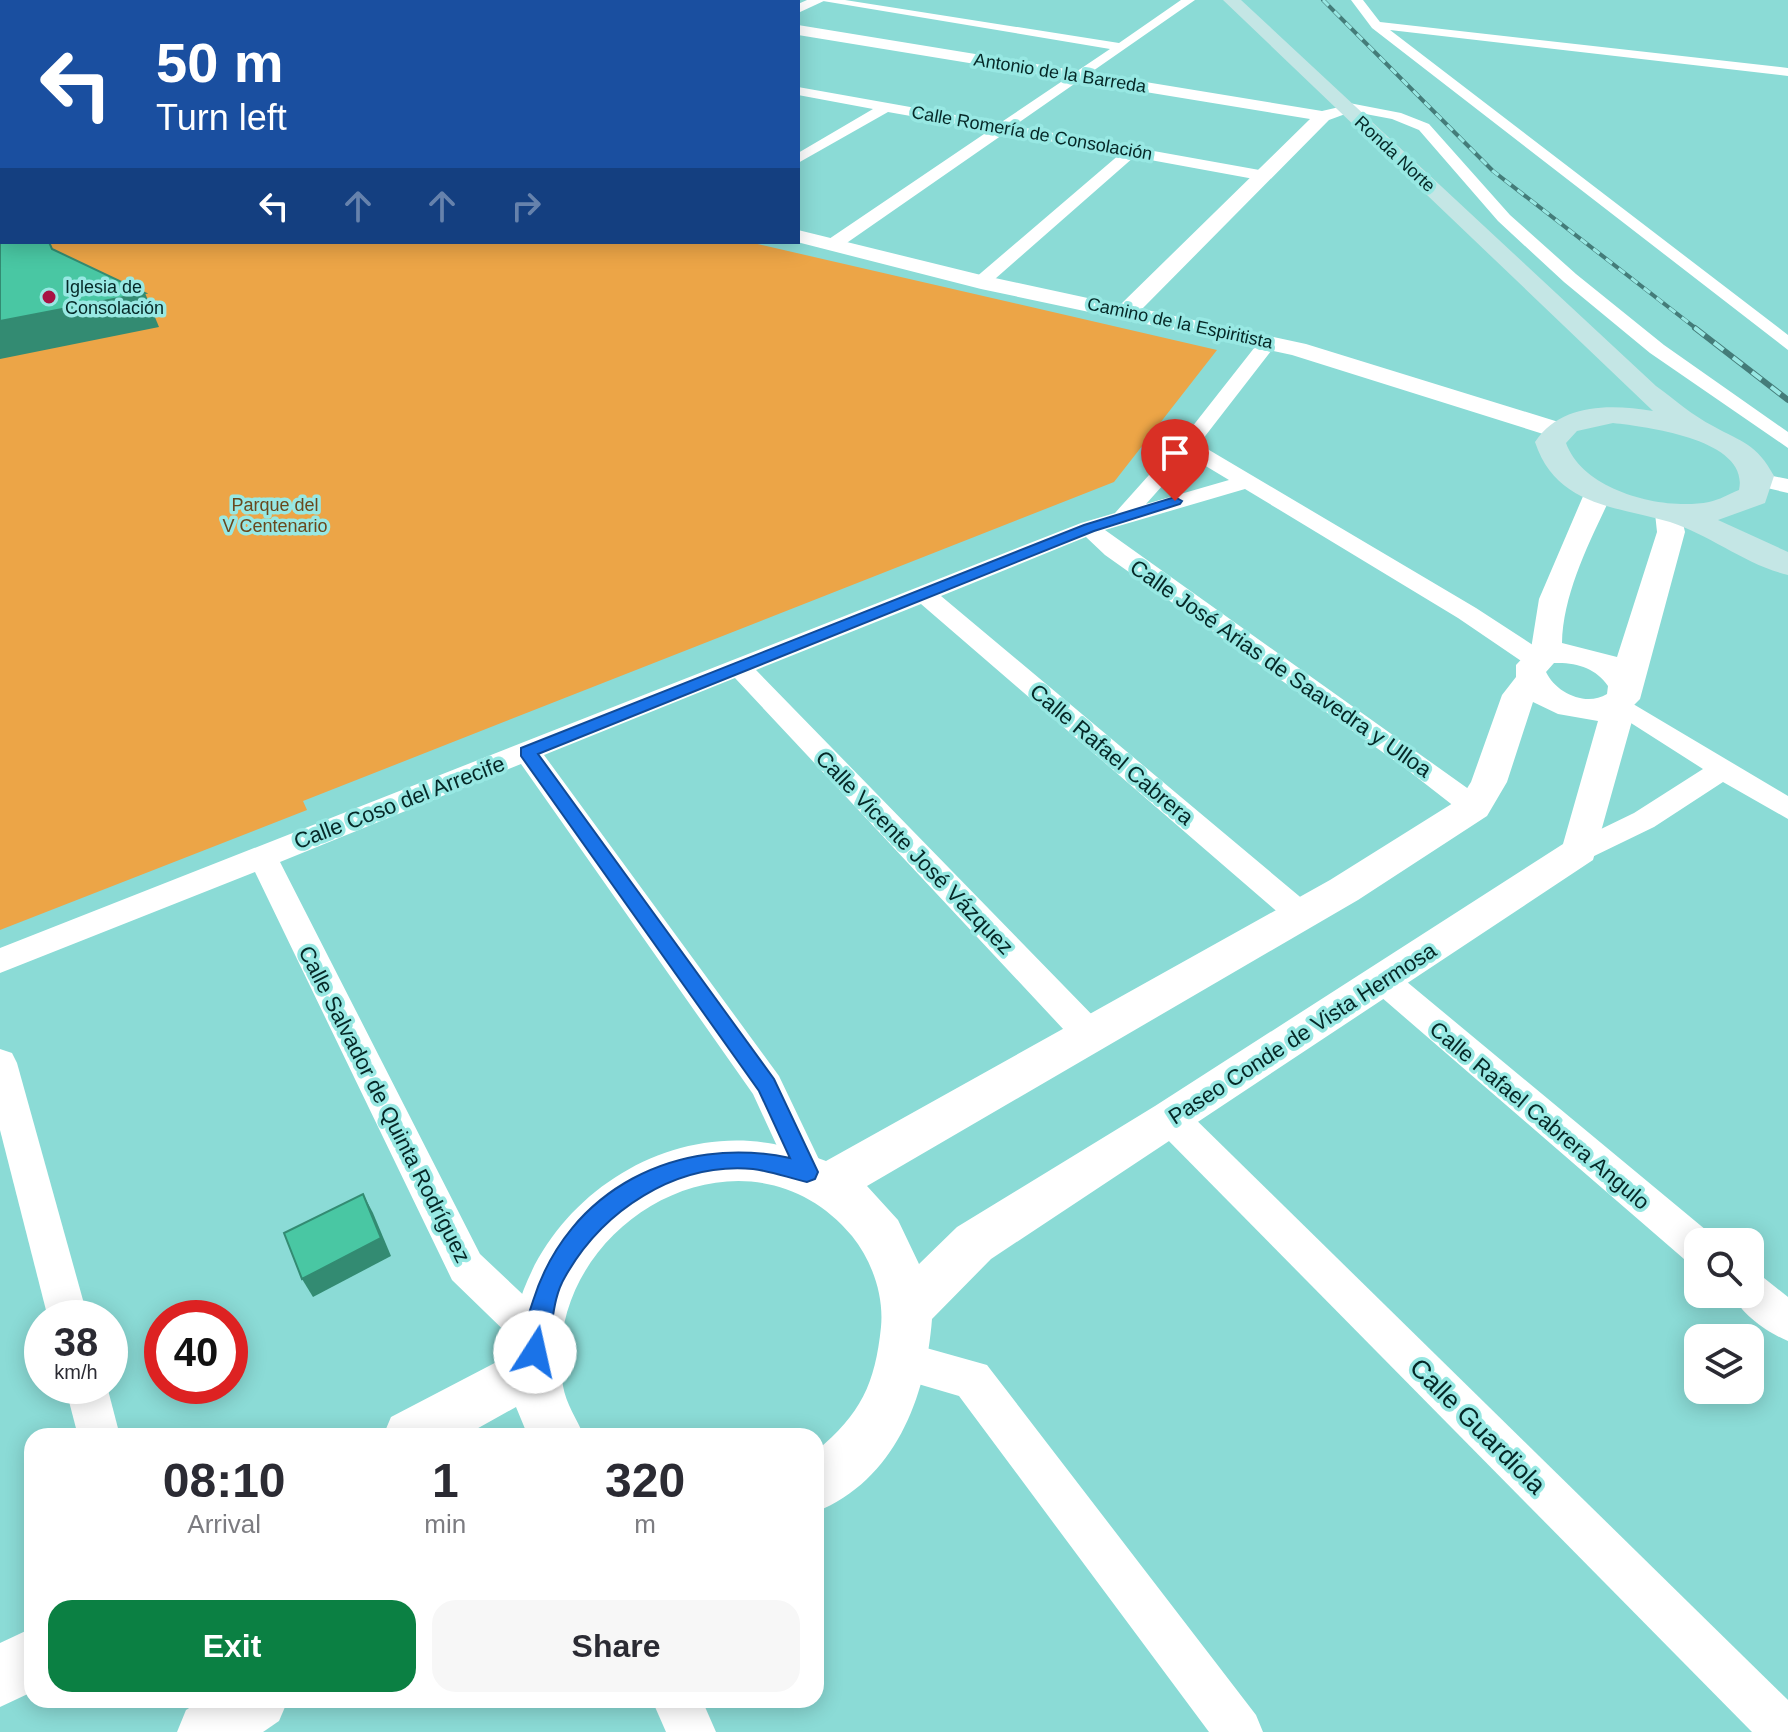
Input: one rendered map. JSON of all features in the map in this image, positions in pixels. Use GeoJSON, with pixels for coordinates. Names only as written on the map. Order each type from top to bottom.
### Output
{"type":"FeatureCollection","features":[{"type":"Feature","properties":{"kind":"main road","name":"Ronda Norte"},"geometry":{"type":"LineString","coordinates":[[1231,0],[1646,392],[1699,430],[1740,452],[1753,465],[1762,498]]}},
{"type":"Feature","properties":{"kind":"main road","name":"Ronda Norte"},"geometry":{"type":"LineString","coordinates":[[1558,309],[1604,391],[1589,416]]}},
{"type":"Feature","properties":{"kind":"main road","name":"Ronda Norte"},"geometry":{"type":"LineString","coordinates":[[1556,430],[1589,416],[1642,416],[1699,430]]}},
{"type":"Feature","properties":{"kind":"main road"},"geometry":{"type":"LineString","coordinates":[[1556,430],[1549,441],[1550,454],[1559,468],[1598,494],[1632,506],[1673,513],[1724,510],[1762,498]]}},
{"type":"Feature","properties":{"kind":"main road"},"geometry":{"type":"LineString","coordinates":[[1673,513],[1788,565]]}},
{"type":"Feature","properties":{"kind":"street"},"geometry":{"type":"LineString","coordinates":[[800,8],[821,0],[1122,47]]}},
{"type":"Feature","properties":{"kind":"street"},"geometry":{"type":"LineString","coordinates":[[832,245],[1000,128],[1042,92],[1122,47],[1189,0]]}},
{"type":"Feature","properties":{"kind":"street"},"geometry":{"type":"LineString","coordinates":[[1218,0],[1231,0]]}},
{"type":"Feature","properties":{"kind":"street"},"geometry":{"type":"LineString","coordinates":[[1357,0],[1376,25],[1788,344]]}},
{"type":"Feature","properties":{"kind":"street"},"geometry":{"type":"LineString","coordinates":[[1376,25],[1788,72]]}},
{"type":"Feature","properties":{"kind":"street","name":"Antonio de la Barreda"},"geometry":{"type":"LineString","coordinates":[[800,30],[1323,116]]}},
{"type":"Feature","properties":{"kind":"street","name":"Calle Romería de Consolación"},"geometry":{"type":"LineString","coordinates":[[800,91],[1265,176]]}},
{"type":"Feature","properties":{"kind":"street"},"geometry":{"type":"LineString","coordinates":[[1042,92],[1081,98]]}},
{"type":"Feature","properties":{"kind":"street"},"geometry":{"type":"LineString","coordinates":[[800,158],[886,107]]}},
{"type":"Feature","properties":{"kind":"street"},"geometry":{"type":"LineString","coordinates":[[1345,107],[1396,116],[1424,127],[1495,208],[1570,278],[1657,349],[1788,442]]}},
{"type":"Feature","properties":{"kind":"street","name":"Antonio de la Barreda"},"geometry":{"type":"LineString","coordinates":[[1127,311],[1323,116],[1345,107]]}},
{"type":"Feature","properties":{"kind":"street"},"geometry":{"type":"LineString","coordinates":[[1281,134],[1304,137]]}},
{"type":"Feature","properties":{"kind":"street"},"geometry":{"type":"LineString","coordinates":[[981,282],[1132,151]]}},
{"type":"Feature","properties":{"kind":"street","name":"Camino de la Espiritista"},"geometry":{"type":"LineString","coordinates":[[800,237],[981,282],[1269,342],[1556,430]]}},
{"type":"Feature","properties":{"kind":"street"},"geometry":{"type":"LineString","coordinates":[[1125,515],[1269,342]]}},
{"type":"Feature","properties":{"kind":"street"},"geometry":{"type":"LineString","coordinates":[[1186,445],[1250,481],[1538,664],[1574,653],[1602,662],[1613,669],[1618,699],[1721,770],[1788,809]]}},
{"type":"Feature","properties":{"kind":"street","name":"Calle Coso del Arrecife"},"geometry":{"type":"LineString","coordinates":[[0,961],[1089,528],[1250,481]]}},
{"type":"Feature","properties":{"kind":"street"},"geometry":{"type":"LineString","coordinates":[[1762,498],[1788,486]]}},
{"type":"Feature","properties":{"kind":"street"},"geometry":{"type":"LineString","coordinates":[[818,1178],[1091,1036],[1344,890],[1474,807],[1489,782],[1519,695],[1538,664],[1547,623],[1598,494]]}},
{"type":"Feature","properties":{"kind":"street"},"geometry":{"type":"LineString","coordinates":[[1580,851],[1615,721],[1618,699],[1671,532],[1673,513]]}},
{"type":"Feature","properties":{"kind":"street","name":"Calle José Arias de Saavedra y Ulloa"},"geometry":{"type":"LineString","coordinates":[[1089,528],[1113,550],[1415,761],[1474,807]]}},
{"type":"Feature","properties":{"kind":"street","name":"Calle Rafael Cabrera"},"geometry":{"type":"LineString","coordinates":[[924,594],[1300,914]]}},
{"type":"Feature","properties":{"kind":"street"},"geometry":{"type":"LineString","coordinates":[[1538,664],[1538,689],[1564,704],[1580,708],[1618,699]]}},
{"type":"Feature","properties":{"kind":"street","name":"Calle Vicente José Vázquez"},"geometry":{"type":"LineString","coordinates":[[739,667],[1091,1036]]}},
{"type":"Feature","properties":{"kind":"street"},"geometry":{"type":"LineString","coordinates":[[527,752],[767,1086],[818,1178]]}},
{"type":"Feature","properties":{"kind":"street"},"geometry":{"type":"LineString","coordinates":[[1580,851],[1644,820],[1721,770]]}},
{"type":"Feature","properties":{"kind":"street","name":"Paseo Conde de Vista Hermosa"},"geometry":{"type":"LineString","coordinates":[[908,1308],[974,1243],[1171,1119],[1336,1008],[1384,981],[1580,851]]}},
{"type":"Feature","properties":{"kind":"street","name":"Calle Salvador de Quinta Rodríguez"},"geometry":{"type":"LineString","coordinates":[[262,856],[466,1267],[535,1352]]}},
{"type":"Feature","properties":{"kind":"street","name":"Calle Rafael Cabrera Angulo"},"geometry":{"type":"LineString","coordinates":[[1384,981],[1684,1235]]}},
{"type":"Feature","properties":{"kind":"street"},"geometry":{"type":"LineString","coordinates":[[0,1063],[63,1300]]}},
{"type":"Feature","properties":{"kind":"street","name":"Calle Guardiola"},"geometry":{"type":"LineString","coordinates":[[1171,1119],[1786,1732]]}},
{"type":"Feature","properties":{"kind":"street"},"geometry":{"type":"LineString","coordinates":[[551,1428],[535,1352],[553,1274],[589,1223],[637,1186],[694,1164],[752,1160],[818,1178],[868,1215],[896,1257],[908,1308],[905,1362],[886,1413],[851,1458],[824,1479]]}},
{"type":"Feature","properties":{"kind":"street"},"geometry":{"type":"LineString","coordinates":[[1764,1302],[1788,1322]]}},
{"type":"Feature","properties":{"kind":"street"},"geometry":{"type":"LineString","coordinates":[[422,1428],[535,1352]]}},
{"type":"Feature","properties":{"kind":"street"},"geometry":{"type":"LineString","coordinates":[[905,1362],[972,1379],[1239,1732]]}},
{"type":"Feature","properties":{"kind":"street"},"geometry":{"type":"LineString","coordinates":[[91,1404],[97,1428]]}},
{"type":"Feature","properties":{"kind":"street"},"geometry":{"type":"LineString","coordinates":[[0,1677],[24,1663]]}},
{"type":"Feature","properties":{"kind":"street"},"geometry":{"type":"LineString","coordinates":[[208,1732],[246,1708]]}},
{"type":"Feature","properties":{"kind":"street"},"geometry":{"type":"LineString","coordinates":[[680,1708],[692,1732]]}},
{"type":"Feature","properties":{"kind":"green space","name":"Parque del V Centenario"},"geometry":{"type":"Polygon","coordinates":[[[0,244],[758,244],[1217,350],[1114,482],[303,801],[307,810],[0,930],[0,244]]]}},
{"type":"Feature","properties":{"kind":"building"},"geometry":{"type":"Polygon","coordinates":[[[0,244],[50,244],[52,249],[145,293],[0,321],[0,244]]]}},
{"type":"Feature","properties":{"kind":"building"},"geometry":{"type":"Polygon","coordinates":[[[363,1194],[381,1238],[302,1279],[284,1233],[363,1194]]]}},
{"type":"Feature","properties":{"kind":"railway"},"geometry":{"type":"LineString","coordinates":[[1323,0],[1493,171],[1698,330]]}},
{"type":"Feature","properties":{"kind":"railway"},"geometry":{"type":"LineString","coordinates":[[1695,328],[1788,400]]}},
{"type":"Feature","properties":{"kind":"place","name":"Iglesia de Consolación"},"geometry":{"type":"Point","coordinates":[49,297]}},
{"type":"Feature","properties":{"kind":"route"},"geometry":{"type":"LineString","coordinates":[[535,1352],[535,1333],[553,1274],[589,1223],[637,1186],[694,1164],[752,1160],[807,1172],[767,1086],[527,752],[1089,528],[1175,501]]}}]}
